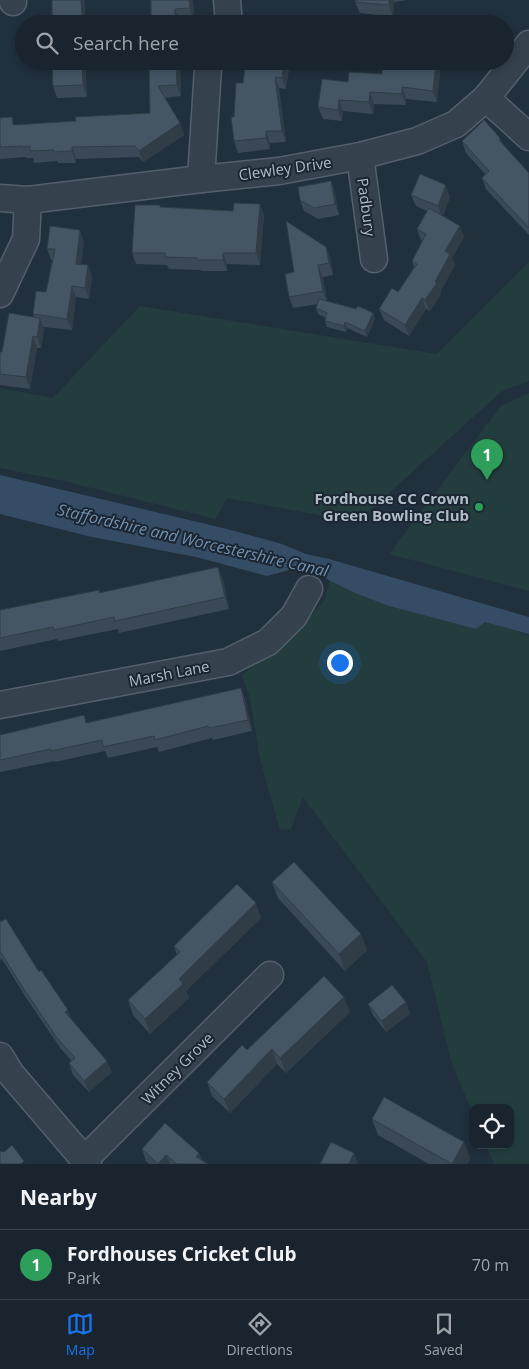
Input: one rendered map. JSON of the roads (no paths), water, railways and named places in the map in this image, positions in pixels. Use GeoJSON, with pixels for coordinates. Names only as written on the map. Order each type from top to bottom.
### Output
{"type":"FeatureCollection","features":[{"type":"Feature","properties":{"kind":"street"},"geometry":{"type":"LineString","coordinates":[[227,0],[228,15]]}},
{"type":"Feature","properties":{"kind":"street","name":"Clewley Drive"},"geometry":{"type":"LineString","coordinates":[[514,63],[529,44]]}},
{"type":"Feature","properties":{"kind":"street"},"geometry":{"type":"LineString","coordinates":[[202,179],[208,70]]}},
{"type":"Feature","properties":{"kind":"street","name":"Clewley Drive"},"geometry":{"type":"LineString","coordinates":[[0,198],[28,200],[279,171],[360,156],[417,141],[456,124],[486,98],[508,70]]}},
{"type":"Feature","properties":{"kind":"street"},"geometry":{"type":"LineString","coordinates":[[486,98],[529,137]]}},
{"type":"Feature","properties":{"kind":"street","name":"Padbury"},"geometry":{"type":"LineString","coordinates":[[360,156],[374,259]]}},
{"type":"Feature","properties":{"kind":"street"},"geometry":{"type":"LineString","coordinates":[[0,294],[26,239],[28,200]]}},
{"type":"Feature","properties":{"kind":"street","name":"Marsh Lane"},"geometry":{"type":"LineString","coordinates":[[0,705],[228,662],[268,642],[294,616],[308,589]]}},
{"type":"Feature","properties":{"kind":"street","name":"Witney Grove"},"geometry":{"type":"LineString","coordinates":[[86,1162],[270,975]]}},
{"type":"Feature","properties":{"kind":"street"},"geometry":{"type":"LineString","coordinates":[[4,1071],[86,1162]]}},
{"type":"Feature","properties":{"kind":"water","name":"Staffordshire and Worcestershire Canal"},"geometry":{"type":"Polygon","coordinates":[[[0,475],[227,529],[282,544],[306,554],[529,617],[529,634],[485,622],[476,629],[389,606],[355,593],[314,571],[297,568],[267,576],[196,557],[92,537],[0,514],[0,475]]]}},
{"type":"Feature","properties":{"kind":"place","name":"Fordhouses Cricket Club"},"geometry":{"type":"Point","coordinates":[487,480]}},
{"type":"Feature","properties":{"kind":"place","name":"Fordhouse CC Crown Green Bowling Club"},"geometry":{"type":"Point","coordinates":[479,507]}}]}
